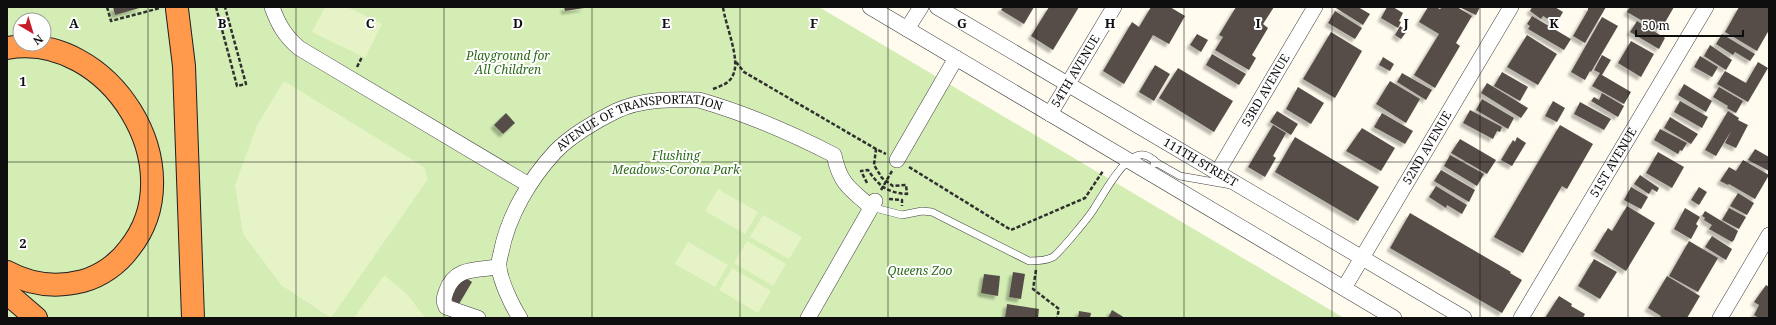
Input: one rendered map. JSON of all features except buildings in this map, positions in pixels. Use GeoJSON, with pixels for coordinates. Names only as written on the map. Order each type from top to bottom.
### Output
{"type":"FeatureCollection","features":[{"type":"Feature","properties":{"kind":"highway"},"geometry":{"type":"LineString","coordinates":[[172,8],[184,66],[193,318]]}},
{"type":"Feature","properties":{"kind":"highway"},"geometry":{"type":"LineString","coordinates":[[7,48],[30,46],[56,50],[83,62],[104,79],[124,100],[138,124],[148,155],[153,184],[149,213],[140,234],[126,253],[103,273],[77,283],[64,286],[50,286],[24,280],[7,272]]}},
{"type":"Feature","properties":{"kind":"highway"},"geometry":{"type":"LineString","coordinates":[[7,293],[36,318]]}},
{"type":"Feature","properties":{"kind":"street"},"geometry":{"type":"LineString","coordinates":[[272,7],[277,22],[287,38],[299,48],[529,185]]}},
{"type":"Feature","properties":{"kind":"street"},"geometry":{"type":"LineString","coordinates":[[870,7],[1394,318]]}},
{"type":"Feature","properties":{"kind":"street"},"geometry":{"type":"LineString","coordinates":[[907,29],[921,7]]}},
{"type":"Feature","properties":{"kind":"street","name":"111TH STREET"},"geometry":{"type":"LineString","coordinates":[[937,7],[1464,318]]}},
{"type":"Feature","properties":{"kind":"street","name":"54TH AVENUE"},"geometry":{"type":"LineString","coordinates":[[1050,114],[1114,7]]}},
{"type":"Feature","properties":{"kind":"street","name":"53RD AVENUE"},"geometry":{"type":"LineString","coordinates":[[1217,173],[1315,7]]}},
{"type":"Feature","properties":{"kind":"street","name":"52ND AVENUE"},"geometry":{"type":"LineString","coordinates":[[1344,288],[1363,259],[1511,7]]}},
{"type":"Feature","properties":{"kind":"street","name":"51ST AVENUE"},"geometry":{"type":"LineString","coordinates":[[1521,318],[1706,7]]}},
{"type":"Feature","properties":{"kind":"street"},"geometry":{"type":"LineString","coordinates":[[897,160],[956,58]]}},
{"type":"Feature","properties":{"kind":"street","name":"AVENUE OF TRANSPORTATION"},"geometry":{"type":"LineString","coordinates":[[520,318],[508,295],[499,267],[504,235],[529,185],[556,151],[582,131],[616,111],[657,99],[692,99],[743,113],[796,136],[834,156],[838,172],[846,186],[877,197]]}},
{"type":"Feature","properties":{"kind":"street"},"geometry":{"type":"LineString","coordinates":[[808,318],[877,197]]}},
{"type":"Feature","properties":{"kind":"street"},"geometry":{"type":"LineString","coordinates":[[1720,318],[1769,235]]}},
{"type":"Feature","properties":{"kind":"street"},"geometry":{"type":"LineString","coordinates":[[478,318],[446,307],[444,298],[448,285],[457,274],[499,267]]}},
{"type":"Feature","properties":{"kind":"lane"},"geometry":{"type":"LineString","coordinates":[[877,197],[902,214],[922,211],[932,212],[1029,260],[1038,262],[1054,256],[1094,209],[1113,177],[1137,156],[1144,155],[1180,176],[1241,187]]}},
{"type":"Feature","properties":{"kind":"lane"},"geometry":{"type":"LineString","coordinates":[[1144,171],[1148,166],[1157,163]]}},
{"type":"Feature","properties":{"kind":"path"},"geometry":{"type":"LineString","coordinates":[[107,7],[111,21],[172,8]]}},
{"type":"Feature","properties":{"kind":"path"},"geometry":{"type":"LineString","coordinates":[[216,7],[237,86],[246,84],[225,7]]}},
{"type":"Feature","properties":{"kind":"path"},"geometry":{"type":"LineString","coordinates":[[723,7],[736,62],[744,72],[897,160],[1011,230],[1085,198],[1103,171]]}},
{"type":"Feature","properties":{"kind":"path"},"geometry":{"type":"LineString","coordinates":[[692,99],[693,90],[713,89],[724,85],[733,76],[736,62]]}},
{"type":"Feature","properties":{"kind":"path"},"geometry":{"type":"LineString","coordinates":[[876,149],[874,165],[882,178],[893,186],[906,185],[906,194],[897,193],[877,197]]}},
{"type":"Feature","properties":{"kind":"path"},"geometry":{"type":"LineString","coordinates":[[877,197],[897,160]]}},
{"type":"Feature","properties":{"kind":"path"},"geometry":{"type":"LineString","coordinates":[[877,197],[876,182],[868,170],[862,171],[867,183],[877,197],[890,206],[902,208],[902,200],[877,197]]}},
{"type":"Feature","properties":{"kind":"path"},"geometry":{"type":"LineString","coordinates":[[1038,262],[1033,289],[1059,309],[1057,318]]}},
{"type":"Feature","properties":{"kind":"green space","name":"Flushing Meadows-Corona Park"},"geometry":{"type":"Polygon","coordinates":[[[7,7],[819,7],[1344,318],[7,318],[7,7]]]}},
{"type":"Feature","properties":{"kind":"green space"},"geometry":{"type":"Polygon","coordinates":[[[325,7],[347,7],[382,24],[365,58],[312,32],[325,7]]]}},
{"type":"Feature","properties":{"kind":"green space"},"geometry":{"type":"Polygon","coordinates":[[[284,81],[424,167],[428,179],[331,318],[281,285],[243,234],[235,185],[257,125],[284,81]]]}},
{"type":"Feature","properties":{"kind":"green space"},"geometry":{"type":"Polygon","coordinates":[[[718,189],[758,212],[745,234],[705,211],[718,189]]]}},
{"type":"Feature","properties":{"kind":"green space"},"geometry":{"type":"Polygon","coordinates":[[[763,215],[802,237],[789,259],[750,237],[763,215]]]}},
{"type":"Feature","properties":{"kind":"green space"},"geometry":{"type":"Polygon","coordinates":[[[747,241],[786,264],[773,286],[734,263],[747,241]]]}},
{"type":"Feature","properties":{"kind":"green space"},"geometry":{"type":"Polygon","coordinates":[[[688,242],[728,265],[715,287],[675,264],[688,242]]]}},
{"type":"Feature","properties":{"kind":"green space"},"geometry":{"type":"Polygon","coordinates":[[[732,268],[771,291],[758,313],[719,290],[732,268]]]}},
{"type":"Feature","properties":{"kind":"green space"},"geometry":{"type":"Polygon","coordinates":[[[384,275],[407,294],[425,318],[354,318],[384,275]]]}},
{"type":"Feature","properties":{"kind":"park label","name":"Playground for All Children"},"geometry":{"type":"Point","coordinates":[508,63]}},
{"type":"Feature","properties":{"kind":"park label","name":"Queens Zoo"},"geometry":{"type":"Point","coordinates":[920,271]}}]}
